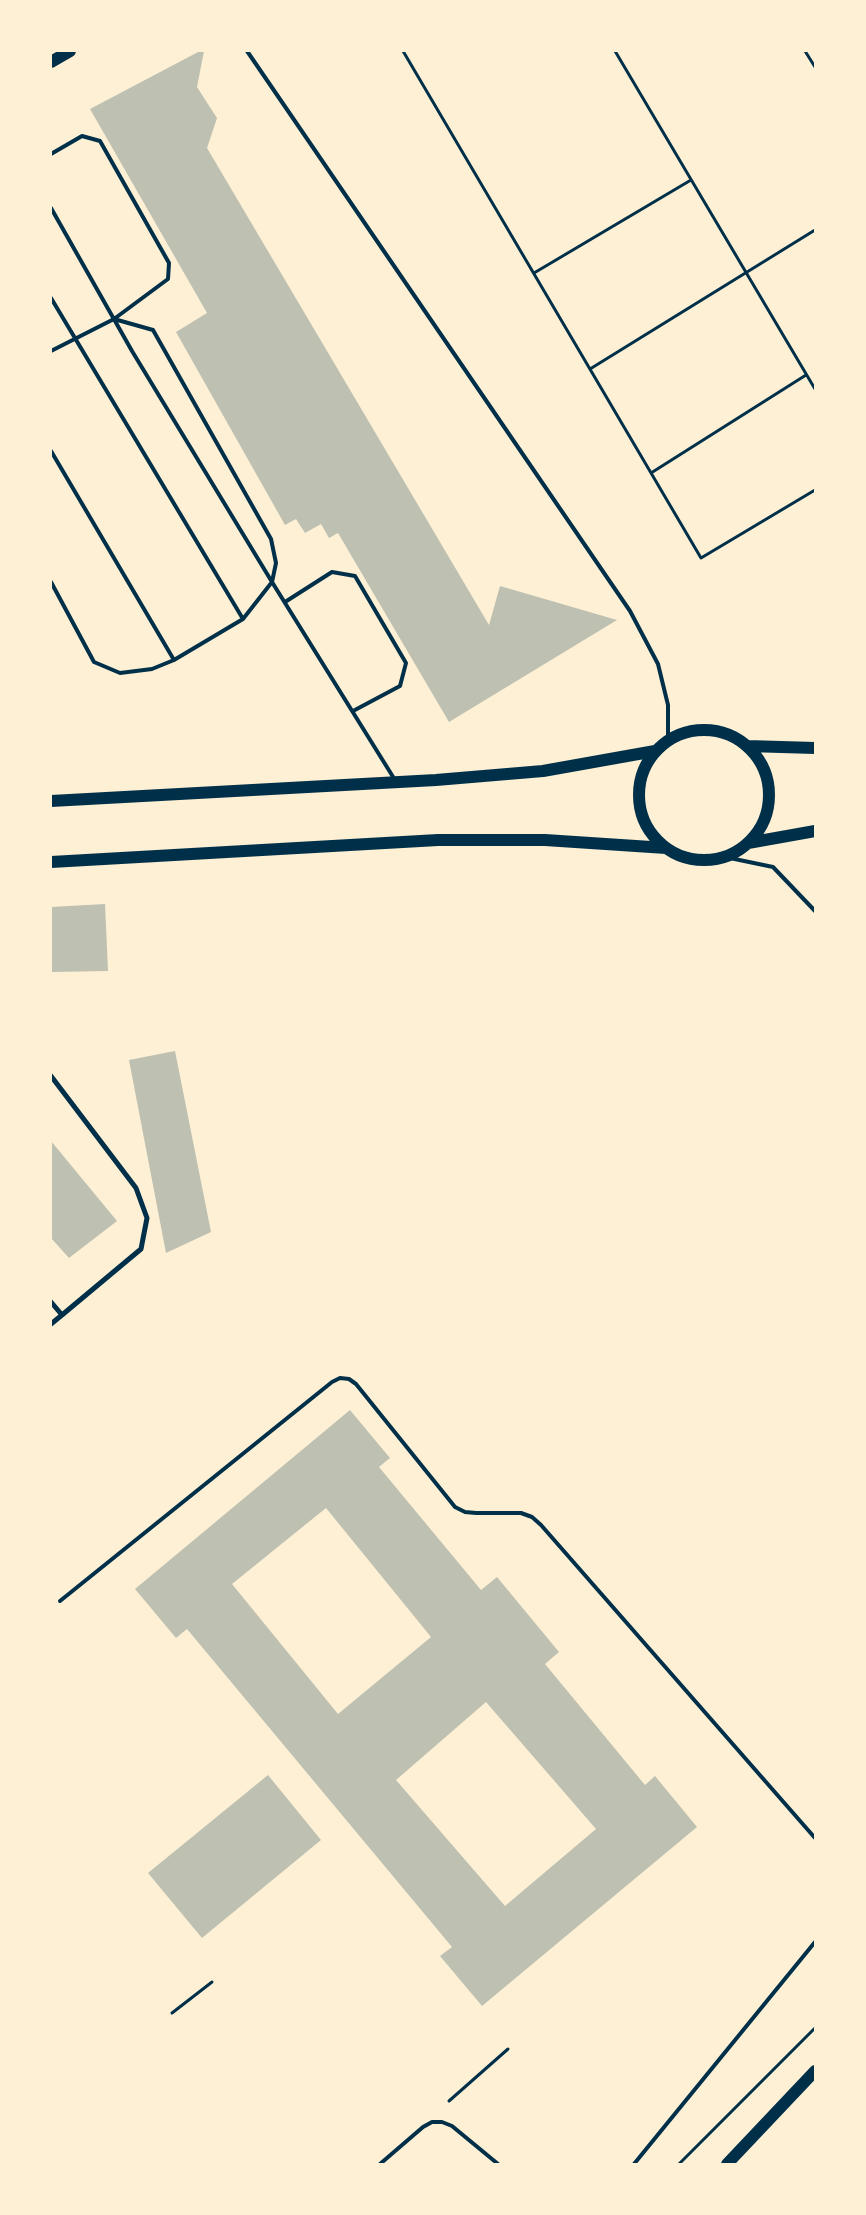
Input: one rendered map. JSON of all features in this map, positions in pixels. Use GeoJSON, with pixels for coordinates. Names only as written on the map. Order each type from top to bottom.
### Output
{"type":"FeatureCollection","features":[{"type":"Feature","properties":{"kind":"main road"},"geometry":{"type":"LineString","coordinates":[[51,62],[70,51]]}},
{"type":"Feature","properties":{"kind":"main road"},"geometry":{"type":"LineString","coordinates":[[51,862],[438,840],[545,840],[666,848],[692,858],[705,860],[726,857],[748,843],[762,826],[769,806],[769,784],[762,763],[748,746],[729,734],[709,729],[687,732],[668,740],[655,751],[643,770],[638,792],[641,813],[651,833],[666,848]]}},
{"type":"Feature","properties":{"kind":"main road"},"geometry":{"type":"LineString","coordinates":[[748,746],[815,748]]}},
{"type":"Feature","properties":{"kind":"main road"},"geometry":{"type":"LineString","coordinates":[[51,801],[396,782],[543,771],[655,751]]}},
{"type":"Feature","properties":{"kind":"main road"},"geometry":{"type":"LineString","coordinates":[[748,843],[815,831]]}},
{"type":"Feature","properties":{"kind":"main road"},"geometry":{"type":"LineString","coordinates":[[728,2164],[815,2071]]}},
{"type":"Feature","properties":{"kind":"street"},"geometry":{"type":"LineString","coordinates":[[51,1076],[136,1188],[147,1218],[141,1249],[51,1324]]}},
{"type":"Feature","properties":{"kind":"street"},"geometry":{"type":"LineString","coordinates":[[51,1302],[62,1315]]}},
{"type":"Feature","properties":{"kind":"lane"},"geometry":{"type":"LineString","coordinates":[[248,51],[630,611],[658,664],[668,705],[668,740]]}},
{"type":"Feature","properties":{"kind":"lane"},"geometry":{"type":"LineString","coordinates":[[51,154],[82,136],[100,141],[168,263],[168,278],[114,320],[51,351]]}},
{"type":"Feature","properties":{"kind":"lane"},"geometry":{"type":"LineString","coordinates":[[51,208],[114,320],[272,582],[396,782]]}},
{"type":"Feature","properties":{"kind":"lane"},"geometry":{"type":"LineString","coordinates":[[51,298],[243,620]]}},
{"type":"Feature","properties":{"kind":"lane"},"geometry":{"type":"LineString","coordinates":[[51,582],[94,662],[120,673],[152,669],[174,660],[243,620],[272,582],[276,563],[271,539],[153,330],[114,320]]}},
{"type":"Feature","properties":{"kind":"lane"},"geometry":{"type":"LineString","coordinates":[[51,451],[174,660]]}},
{"type":"Feature","properties":{"kind":"lane"},"geometry":{"type":"LineString","coordinates":[[285,602],[332,572],[355,576],[406,663],[400,686],[352,712]]}},
{"type":"Feature","properties":{"kind":"lane"},"geometry":{"type":"LineString","coordinates":[[726,857],[773,867],[815,911]]}},
{"type":"Feature","properties":{"kind":"lane"},"geometry":{"type":"LineString","coordinates":[[60,1602],[332,1382],[340,1378],[349,1379],[356,1384],[455,1507],[465,1512],[521,1513],[532,1517],[541,1525],[815,1838]]}},
{"type":"Feature","properties":{"kind":"lane"},"geometry":{"type":"LineString","coordinates":[[634,2164],[815,1942]]}},
{"type":"Feature","properties":{"kind":"lane"},"geometry":{"type":"LineString","coordinates":[[380,2164],[423,2127],[432,2122],[442,2122],[452,2126],[498,2164]]}},
{"type":"Feature","properties":{"kind":"path"},"geometry":{"type":"LineString","coordinates":[[402,51],[701,558],[815,490]]}},
{"type":"Feature","properties":{"kind":"path"},"geometry":{"type":"LineString","coordinates":[[615,51],[815,389]]}},
{"type":"Feature","properties":{"kind":"path"},"geometry":{"type":"LineString","coordinates":[[805,51],[815,68]]}},
{"type":"Feature","properties":{"kind":"path"},"geometry":{"type":"LineString","coordinates":[[534,274],[691,180]]}},
{"type":"Feature","properties":{"kind":"path"},"geometry":{"type":"LineString","coordinates":[[590,369],[747,274],[815,230]]}},
{"type":"Feature","properties":{"kind":"path"},"geometry":{"type":"LineString","coordinates":[[651,473],[806,375]]}},
{"type":"Feature","properties":{"kind":"path"},"geometry":{"type":"LineString","coordinates":[[172,2013],[212,1982]]}},
{"type":"Feature","properties":{"kind":"path"},"geometry":{"type":"LineString","coordinates":[[679,2164],[815,2028]]}},
{"type":"Feature","properties":{"kind":"path"},"geometry":{"type":"LineString","coordinates":[[449,2100],[508,2049]]}},
{"type":"Feature","properties":{"kind":"building"},"geometry":{"type":"Polygon","coordinates":[[[200,51],[204,51],[197,87],[217,118],[207,148],[489,625],[500,586],[617,620],[449,722],[338,533],[329,538],[321,524],[305,533],[296,519],[285,525],[176,332],[207,313],[90,109],[200,51]]]}},
{"type":"Feature","properties":{"kind":"building"},"geometry":{"type":"Polygon","coordinates":[[[105,904],[108,971],[51,972],[51,907],[105,904]]]}},
{"type":"Feature","properties":{"kind":"building"},"geometry":{"type":"Polygon","coordinates":[[[175,1051],[211,1232],[166,1253],[129,1060],[175,1051]]]}},
{"type":"Feature","properties":{"kind":"building"},"geometry":{"type":"Polygon","coordinates":[[[51,1141],[117,1221],[69,1258],[51,1238],[51,1141]]]}},
{"type":"Feature","properties":{"kind":"building"},"geometry":{"type":"Polygon","coordinates":[[[350,1410],[390,1458],[379,1467],[481,1590],[497,1577],[559,1652],[545,1664],[645,1785],[655,1776],[697,1827],[482,2006],[440,1956],[452,1947],[187,1629],[176,1638],[135,1589],[350,1410]],[[326,1508],[232,1584],[338,1714],[431,1637],[326,1508]],[[486,1702],[396,1780],[505,1906],[596,1829],[486,1702]]]}},
{"type":"Feature","properties":{"kind":"building"},"geometry":{"type":"Polygon","coordinates":[[[268,1775],[321,1840],[202,1938],[148,1873],[268,1775]]]}}]}
